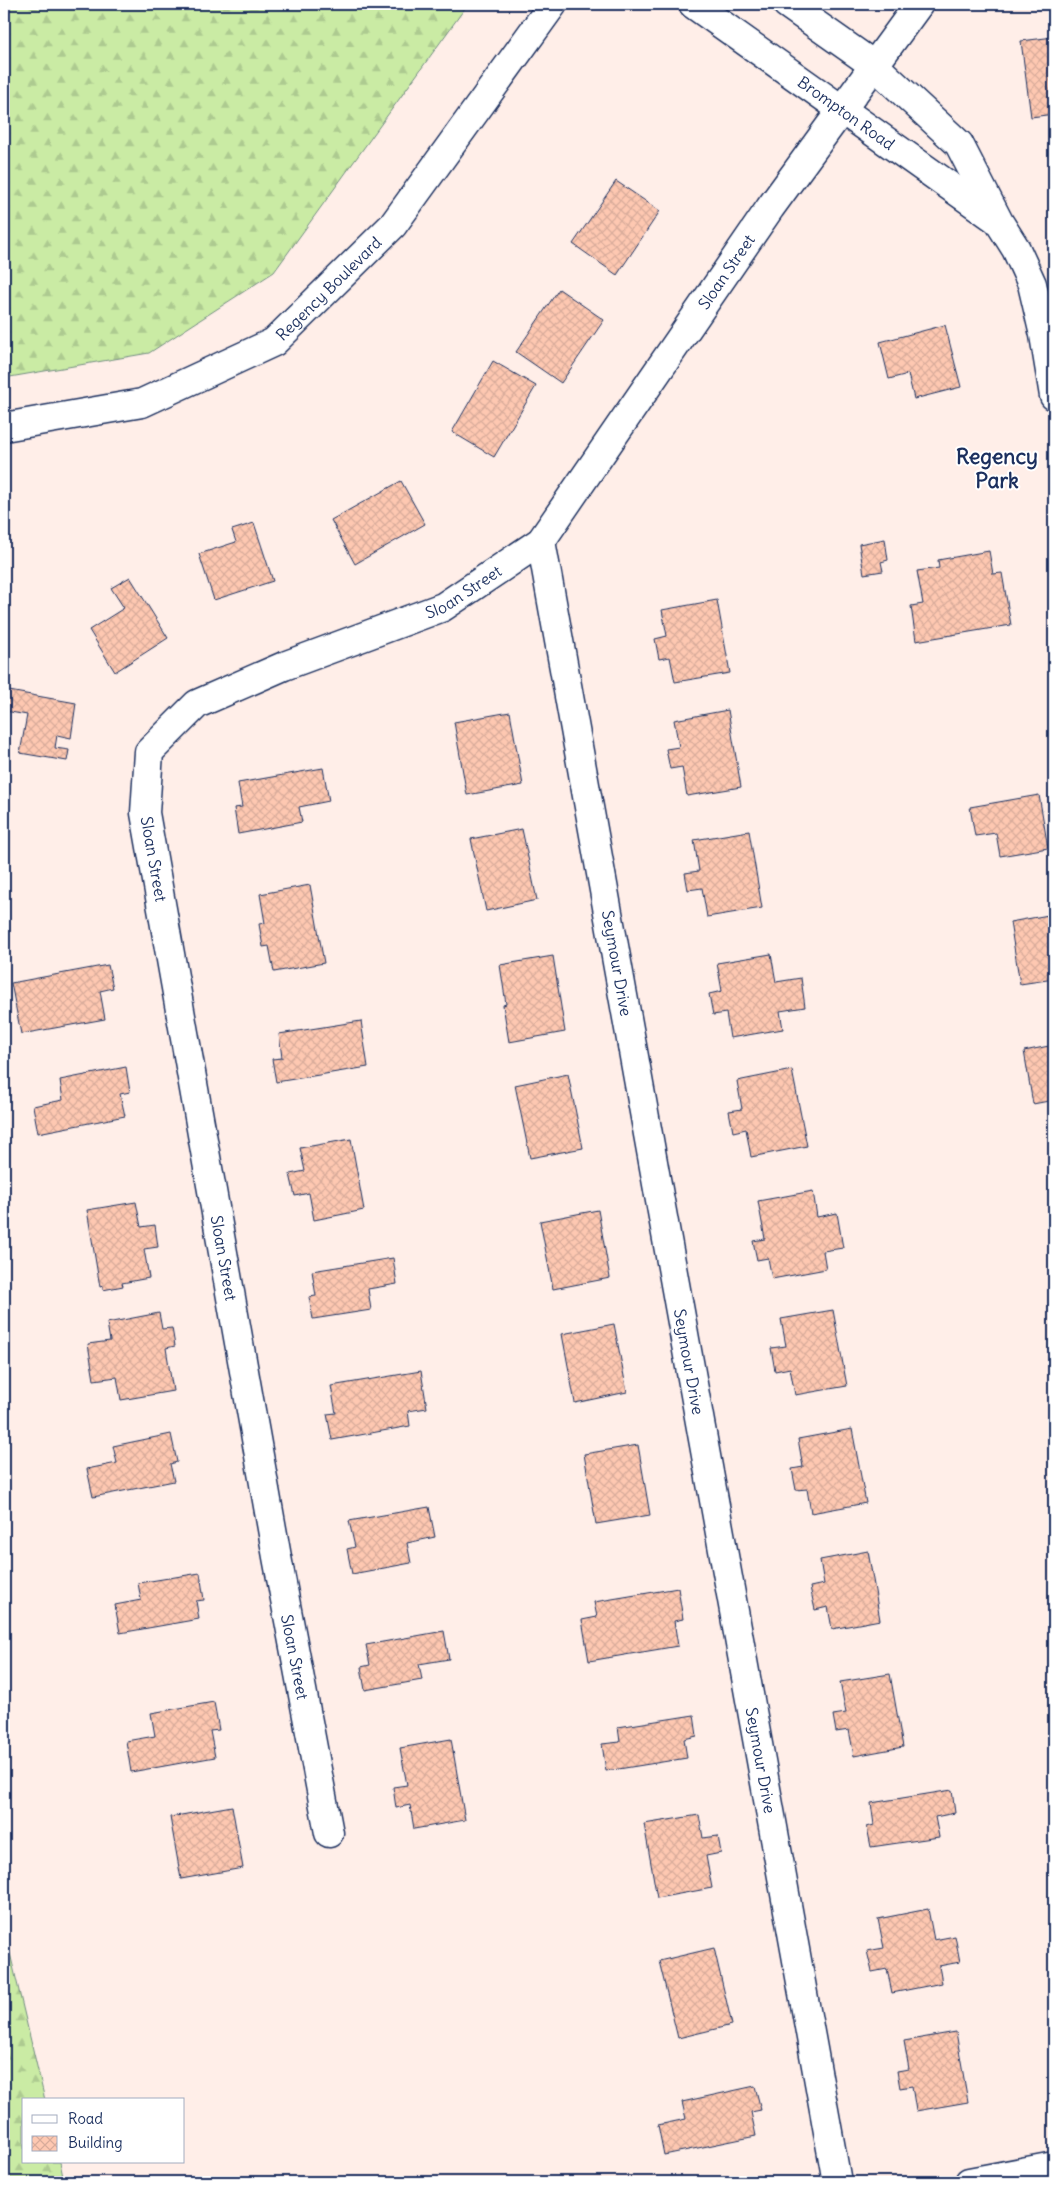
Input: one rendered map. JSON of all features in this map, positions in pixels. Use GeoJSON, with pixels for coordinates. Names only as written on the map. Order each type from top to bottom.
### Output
{"type":"FeatureCollection","features":[{"type":"Feature","properties":{"kind":"street","name":"Regency Boulevard"},"geometry":{"type":"LineString","coordinates":[[4,427],[142,403],[274,342],[393,225],[552,4]]}},
{"type":"Feature","properties":{"kind":"street","name":"Brompton Road"},"geometry":{"type":"LineString","coordinates":[[693,4],[843,109],[999,222]]}},
{"type":"Feature","properties":{"kind":"street","name":"Brompton Road"},"geometry":{"type":"LineString","coordinates":[[787,4],[875,66],[959,144],[999,222],[1016,249],[1032,284],[1044,335],[1054,396]]}},
{"type":"Feature","properties":{"kind":"street","name":"Sloan Street"},"geometry":{"type":"LineString","coordinates":[[329,1833],[276,1556],[145,813],[149,752],[197,704],[284,666],[442,607],[541,541],[770,208],[919,4]]}},
{"type":"Feature","properties":{"kind":"street","name":"Seymour Drive"},"geometry":{"type":"LineString","coordinates":[[541,541],[837,2182]]}},
{"type":"Feature","properties":{"kind":"street"},"geometry":{"type":"LineString","coordinates":[[969,2182],[1054,2166]]}},
{"type":"Feature","properties":{"kind":"green space"},"geometry":{"type":"Polygon","coordinates":[[[4,4],[468,4],[274,272],[149,353],[4,378],[4,4]]]}},
{"type":"Feature","properties":{"kind":"green space"},"geometry":{"type":"Polygon","coordinates":[[[4,1928],[45,2098],[22,2098],[22,2164],[60,2164],[64,2182],[4,2182],[4,1928]]]}},
{"type":"Feature","properties":{"kind":"building"},"geometry":{"type":"Polygon","coordinates":[[[1054,37],[1054,114],[1031,117],[1021,41],[1054,37]]]}},
{"type":"Feature","properties":{"kind":"building"},"geometry":{"type":"Polygon","coordinates":[[[616,181],[660,211],[617,275],[573,244],[616,181]]]}},
{"type":"Feature","properties":{"kind":"building"},"geometry":{"type":"Polygon","coordinates":[[[559,289],[604,320],[561,383],[516,352],[559,289]]]}},
{"type":"Feature","properties":{"kind":"building"},"geometry":{"type":"Polygon","coordinates":[[[945,325],[961,387],[914,399],[908,374],[889,379],[880,342],[945,325]]]}},
{"type":"Feature","properties":{"kind":"building"},"geometry":{"type":"Polygon","coordinates":[[[493,361],[536,386],[494,457],[452,432],[493,361]]]}},
{"type":"Feature","properties":{"kind":"building"},"geometry":{"type":"Polygon","coordinates":[[[401,481],[425,524],[355,564],[331,520],[401,481]]]}},
{"type":"Feature","properties":{"kind":"building"},"geometry":{"type":"Polygon","coordinates":[[[254,523],[273,581],[214,600],[199,554],[236,542],[232,530],[254,523]]]}},
{"type":"Feature","properties":{"kind":"building"},"geometry":{"type":"Polygon","coordinates":[[[885,539],[888,560],[881,562],[883,571],[864,574],[859,544],[885,539]]]}},
{"type":"Feature","properties":{"kind":"building"},"geometry":{"type":"Polygon","coordinates":[[[989,551],[993,574],[1002,573],[1011,625],[916,641],[911,606],[923,604],[917,571],[939,568],[938,560],[989,551]]]}},
{"type":"Feature","properties":{"kind":"building"},"geometry":{"type":"Polygon","coordinates":[[[130,577],[168,638],[115,672],[89,630],[124,608],[111,588],[130,577]]]}},
{"type":"Feature","properties":{"kind":"building"},"geometry":{"type":"Polygon","coordinates":[[[717,600],[730,673],[675,682],[670,657],[659,659],[655,639],[667,636],[662,610],[717,600]]]}},
{"type":"Feature","properties":{"kind":"building"},"geometry":{"type":"Polygon","coordinates":[[[9,691],[76,703],[71,738],[57,735],[55,748],[69,750],[67,761],[20,753],[27,715],[5,711],[9,691]]]}},
{"type":"Feature","properties":{"kind":"building"},"geometry":{"type":"Polygon","coordinates":[[[728,710],[741,787],[687,796],[682,767],[670,769],[666,749],[679,747],[674,720],[728,710]]]}},
{"type":"Feature","properties":{"kind":"building"},"geometry":{"type":"Polygon","coordinates":[[[510,712],[523,785],[467,795],[454,722],[510,712]]]}},
{"type":"Feature","properties":{"kind":"building"},"geometry":{"type":"Polygon","coordinates":[[[323,768],[329,801],[299,807],[302,822],[238,834],[234,808],[242,807],[238,783],[323,768]]]}},
{"type":"Feature","properties":{"kind":"building"},"geometry":{"type":"Polygon","coordinates":[[[1039,795],[1048,848],[1000,856],[996,833],[975,836],[970,807],[1039,795]]]}},
{"type":"Feature","properties":{"kind":"building"},"geometry":{"type":"Polygon","coordinates":[[[522,829],[537,900],[486,911],[471,839],[522,829]]]}},
{"type":"Feature","properties":{"kind":"building"},"geometry":{"type":"Polygon","coordinates":[[[749,831],[762,908],[707,917],[702,888],[688,890],[685,873],[699,871],[694,840],[749,831]]]}},
{"type":"Feature","properties":{"kind":"building"},"geometry":{"type":"Polygon","coordinates":[[[310,885],[324,963],[274,972],[269,946],[263,947],[259,924],[265,923],[260,894],[310,885]]]}},
{"type":"Feature","properties":{"kind":"building"},"geometry":{"type":"Polygon","coordinates":[[[1054,914],[1054,979],[1020,984],[1010,922],[1054,914]]]}},
{"type":"Feature","properties":{"kind":"building"},"geometry":{"type":"Polygon","coordinates":[[[771,954],[776,982],[801,978],[805,1007],[780,1011],[783,1029],[730,1038],[726,1013],[713,1015],[709,994],[722,991],[717,963],[771,954]]]}},
{"type":"Feature","properties":{"kind":"building"},"geometry":{"type":"Polygon","coordinates":[[[553,956],[565,1032],[509,1042],[503,1005],[506,1004],[500,965],[553,956]]]}},
{"type":"Feature","properties":{"kind":"building"},"geometry":{"type":"Polygon","coordinates":[[[108,965],[113,988],[100,991],[105,1019],[21,1034],[11,983],[108,965]]]}},
{"type":"Feature","properties":{"kind":"building"},"geometry":{"type":"Polygon","coordinates":[[[361,1021],[368,1067],[276,1082],[272,1059],[282,1058],[279,1034],[361,1021]]]}},
{"type":"Feature","properties":{"kind":"building"},"geometry":{"type":"Polygon","coordinates":[[[1054,1045],[1054,1100],[1033,1104],[1024,1051],[1054,1045]]]}},
{"type":"Feature","properties":{"kind":"building"},"geometry":{"type":"Polygon","coordinates":[[[126,1067],[130,1092],[120,1094],[125,1116],[38,1133],[33,1106],[63,1100],[60,1080],[126,1067]]]}},
{"type":"Feature","properties":{"kind":"building"},"geometry":{"type":"Polygon","coordinates":[[[792,1070],[807,1146],[751,1157],[746,1129],[733,1132],[729,1111],[742,1109],[737,1081],[792,1070]]]}},
{"type":"Feature","properties":{"kind":"building"},"geometry":{"type":"Polygon","coordinates":[[[568,1074],[583,1148],[530,1158],[515,1085],[568,1074]]]}},
{"type":"Feature","properties":{"kind":"building"},"geometry":{"type":"Polygon","coordinates":[[[351,1139],[364,1210],[314,1220],[309,1193],[295,1196],[290,1174],[305,1171],[300,1148],[351,1139]]]}},
{"type":"Feature","properties":{"kind":"building"},"geometry":{"type":"Polygon","coordinates":[[[1054,1155],[1054,1181],[1049,1156],[1054,1155]]]}},
{"type":"Feature","properties":{"kind":"building"},"geometry":{"type":"Polygon","coordinates":[[[813,1191],[817,1217],[837,1213],[843,1248],[823,1251],[826,1269],[772,1279],[768,1258],[757,1260],[753,1241],[765,1239],[758,1201],[813,1191]]]}},
{"type":"Feature","properties":{"kind":"building"},"geometry":{"type":"Polygon","coordinates":[[[136,1202],[141,1227],[155,1225],[158,1247],[144,1249],[149,1278],[122,1283],[123,1286],[103,1290],[103,1286],[100,1287],[87,1210],[136,1202]]]}},
{"type":"Feature","properties":{"kind":"building"},"geometry":{"type":"Polygon","coordinates":[[[598,1210],[610,1278],[553,1289],[540,1221],[598,1210]]]}},
{"type":"Feature","properties":{"kind":"building"},"geometry":{"type":"Polygon","coordinates":[[[393,1258],[397,1284],[368,1289],[371,1310],[313,1319],[309,1297],[316,1296],[312,1271],[393,1258]]]}},
{"type":"Feature","properties":{"kind":"building"},"geometry":{"type":"Polygon","coordinates":[[[833,1310],[847,1386],[795,1395],[790,1368],[775,1371],[771,1348],[786,1346],[781,1319],[833,1310]]]}},
{"type":"Feature","properties":{"kind":"building"},"geometry":{"type":"Polygon","coordinates":[[[159,1313],[162,1329],[172,1328],[175,1346],[166,1348],[173,1391],[121,1400],[117,1377],[94,1380],[88,1344],[110,1341],[107,1323],[159,1313]]]}},
{"type":"Feature","properties":{"kind":"building"},"geometry":{"type":"Polygon","coordinates":[[[614,1324],[627,1392],[575,1403],[562,1334],[614,1324]]]}},
{"type":"Feature","properties":{"kind":"building"},"geometry":{"type":"Polygon","coordinates":[[[421,1371],[427,1408],[408,1411],[410,1426],[332,1440],[327,1414],[336,1413],[331,1386],[421,1371]]]}},
{"type":"Feature","properties":{"kind":"building"},"geometry":{"type":"Polygon","coordinates":[[[852,1429],[866,1503],[811,1513],[807,1489],[796,1490],[792,1469],[803,1467],[798,1439],[852,1429]]]}},
{"type":"Feature","properties":{"kind":"building"},"geometry":{"type":"Polygon","coordinates":[[[171,1434],[177,1462],[170,1464],[174,1481],[93,1497],[87,1469],[117,1463],[113,1446],[171,1434]]]}},
{"type":"Feature","properties":{"kind":"building"},"geometry":{"type":"Polygon","coordinates":[[[638,1445],[650,1515],[596,1524],[584,1454],[638,1445]]]}},
{"type":"Feature","properties":{"kind":"building"},"geometry":{"type":"Polygon","coordinates":[[[429,1507],[435,1537],[407,1543],[411,1563],[352,1574],[347,1549],[355,1547],[349,1521],[429,1507]]]}},
{"type":"Feature","properties":{"kind":"building"},"geometry":{"type":"Polygon","coordinates":[[[868,1551],[880,1620],[832,1629],[828,1607],[815,1610],[810,1587],[824,1584],[820,1560],[868,1551]]]}},
{"type":"Feature","properties":{"kind":"building"},"geometry":{"type":"Polygon","coordinates":[[[200,1573],[204,1600],[196,1601],[199,1619],[120,1633],[115,1605],[141,1600],[138,1583],[200,1573]]]}},
{"type":"Feature","properties":{"kind":"building"},"geometry":{"type":"Polygon","coordinates":[[[678,1588],[683,1619],[674,1621],[678,1646],[589,1661],[582,1620],[597,1617],[594,1602],[678,1588]]]}},
{"type":"Feature","properties":{"kind":"building"},"geometry":{"type":"Polygon","coordinates":[[[444,1631],[449,1659],[419,1664],[422,1680],[365,1690],[361,1667],[370,1665],[366,1645],[444,1631]]]}},
{"type":"Feature","properties":{"kind":"building"},"geometry":{"type":"Polygon","coordinates":[[[890,1674],[903,1747],[854,1756],[849,1730],[836,1732],[833,1715],[846,1713],[840,1682],[890,1674]]]}},
{"type":"Feature","properties":{"kind":"building"},"geometry":{"type":"Polygon","coordinates":[[[214,1702],[219,1730],[210,1731],[215,1757],[131,1772],[126,1741],[155,1736],[151,1713],[214,1702]]]}},
{"type":"Feature","properties":{"kind":"building"},"geometry":{"type":"Polygon","coordinates":[[[694,1715],[697,1736],[684,1739],[687,1758],[606,1771],[602,1744],[620,1742],[618,1727],[694,1715]]]}},
{"type":"Feature","properties":{"kind":"building"},"geometry":{"type":"Polygon","coordinates":[[[451,1739],[465,1820],[414,1829],[410,1805],[396,1808],[393,1787],[407,1785],[400,1748],[451,1739]]]}},
{"type":"Feature","properties":{"kind":"building"},"geometry":{"type":"Polygon","coordinates":[[[952,1790],[955,1813],[935,1817],[939,1837],[871,1847],[867,1827],[874,1825],[871,1803],[952,1790]]]}},
{"type":"Feature","properties":{"kind":"building"},"geometry":{"type":"Polygon","coordinates":[[[232,1806],[243,1868],[181,1879],[170,1817],[232,1806]]]}},
{"type":"Feature","properties":{"kind":"building"},"geometry":{"type":"Polygon","coordinates":[[[699,1815],[703,1838],[718,1836],[721,1853],[706,1856],[712,1888],[657,1898],[644,1824],[699,1815]]]}},
{"type":"Feature","properties":{"kind":"building"},"geometry":{"type":"Polygon","coordinates":[[[928,1909],[934,1940],[955,1936],[960,1962],[939,1966],[942,1983],[892,1993],[887,1969],[872,1972],[867,1951],[884,1948],[878,1919],[928,1909]]]}},
{"type":"Feature","properties":{"kind":"building"},"geometry":{"type":"Polygon","coordinates":[[[714,1948],[732,2025],[678,2038],[659,1961],[714,1948]]]}},
{"type":"Feature","properties":{"kind":"building"},"geometry":{"type":"Polygon","coordinates":[[[956,2032],[968,2102],[916,2111],[912,2086],[900,2088],[897,2071],[909,2069],[904,2041],[956,2032]]]}},
{"type":"Feature","properties":{"kind":"building"},"geometry":{"type":"Polygon","coordinates":[[[755,2086],[761,2110],[751,2112],[756,2136],[664,2155],[658,2125],[686,2119],[682,2102],[755,2086]]]}},
{"type":"Feature","properties":{"kind":"district","name":"Regency Park"},"geometry":{"type":"Point","coordinates":[997,469]}}]}
